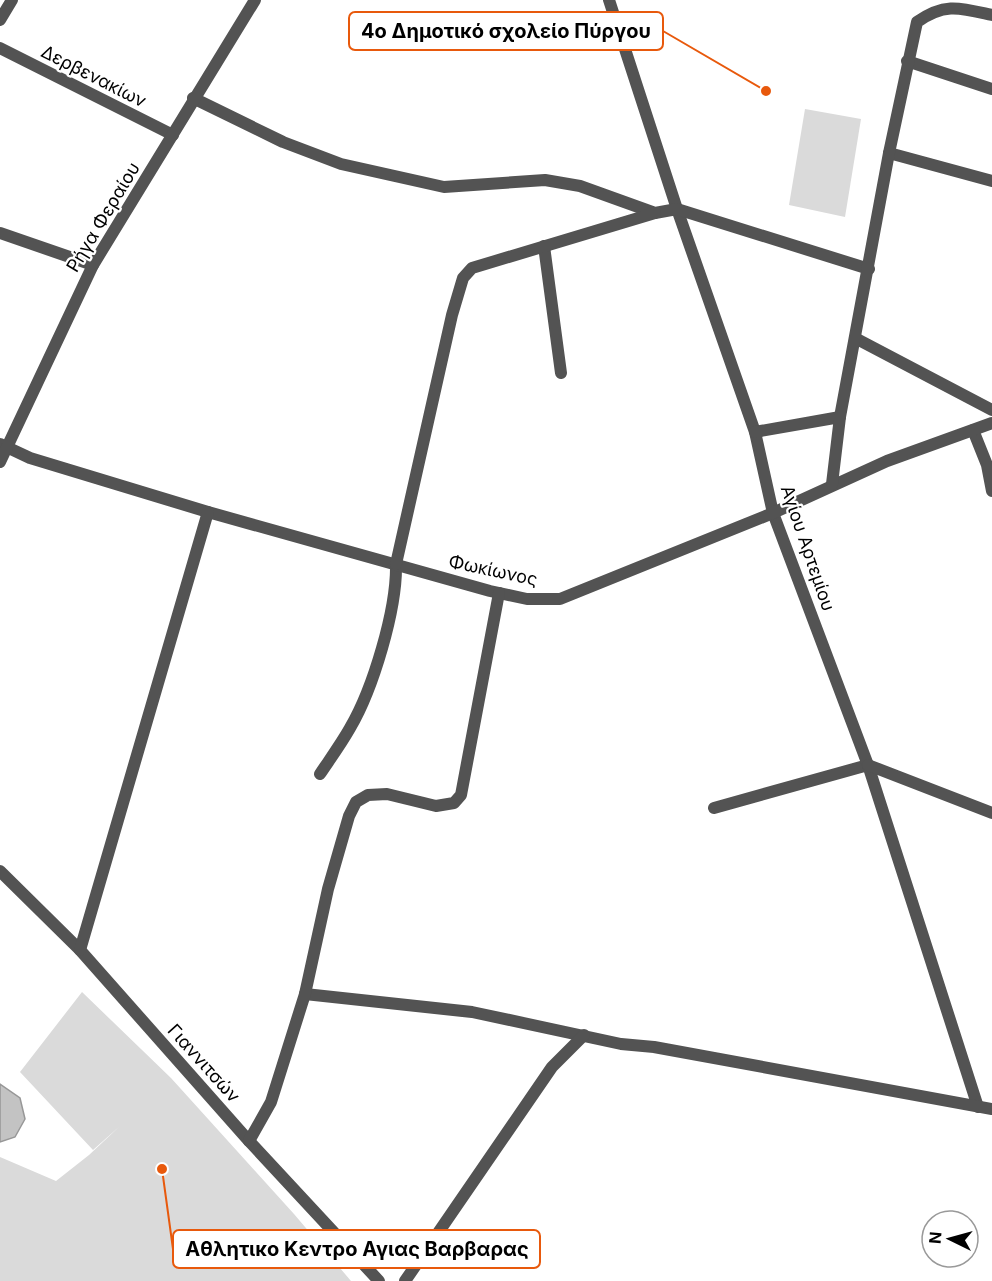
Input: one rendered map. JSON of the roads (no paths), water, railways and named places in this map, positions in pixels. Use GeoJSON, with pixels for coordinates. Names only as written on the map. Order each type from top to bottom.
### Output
{"type":"FeatureCollection","features":[{"type":"Feature","properties":{"kind":"street"},"geometry":{"type":"LineString","coordinates":[[0,20],[12,0]]}},
{"type":"Feature","properties":{"kind":"street","name":"Ρήγα Φεραίου"},"geometry":{"type":"LineString","coordinates":[[0,462],[3,446],[93,265],[255,0]]}},
{"type":"Feature","properties":{"kind":"street","name":"Αγίου Αρτεμίου"},"geometry":{"type":"LineString","coordinates":[[609,0],[677,209],[754,432],[773,513],[868,765],[978,1107]]}},
{"type":"Feature","properties":{"kind":"street"},"geometry":{"type":"LineString","coordinates":[[832,484],[840,417],[889,153],[917,22],[932,11],[954,6],[992,15]]}},
{"type":"Feature","properties":{"kind":"street","name":"Δερβενακίων"},"geometry":{"type":"LineString","coordinates":[[0,48],[173,135]]}},
{"type":"Feature","properties":{"kind":"street"},"geometry":{"type":"LineString","coordinates":[[908,61],[992,89]]}},
{"type":"Feature","properties":{"kind":"street"},"geometry":{"type":"LineString","coordinates":[[193,98],[283,142],[341,164],[444,187],[545,180],[580,186],[655,213]]}},
{"type":"Feature","properties":{"kind":"street"},"geometry":{"type":"LineString","coordinates":[[889,153],[992,181]]}},
{"type":"Feature","properties":{"kind":"street"},"geometry":{"type":"LineString","coordinates":[[320,774],[351,727],[365,696],[388,626],[397,586],[396,564],[452,315],[463,278],[472,268],[655,213],[677,209],[868,269]]}},
{"type":"Feature","properties":{"kind":"street"},"geometry":{"type":"LineString","coordinates":[[0,233],[93,265]]}},
{"type":"Feature","properties":{"kind":"street"},"geometry":{"type":"LineString","coordinates":[[544,246],[561,373]]}},
{"type":"Feature","properties":{"kind":"street"},"geometry":{"type":"LineString","coordinates":[[855,338],[992,410]]}},
{"type":"Feature","properties":{"kind":"street"},"geometry":{"type":"LineString","coordinates":[[754,432],[840,417]]}},
{"type":"Feature","properties":{"kind":"street","name":"Φωκίωνος"},"geometry":{"type":"LineString","coordinates":[[3,446],[30,458],[208,512],[499,593],[527,599],[560,599],[773,513],[832,484],[887,461],[992,423]]}},
{"type":"Feature","properties":{"kind":"street"},"geometry":{"type":"LineString","coordinates":[[973,430],[987,465],[992,490]]}},
{"type":"Feature","properties":{"kind":"street"},"geometry":{"type":"LineString","coordinates":[[80,950],[208,512]]}},
{"type":"Feature","properties":{"kind":"street"},"geometry":{"type":"LineString","coordinates":[[249,1141],[271,1102],[305,994],[328,889],[349,816],[356,802],[368,795],[387,794],[436,806],[454,803],[461,795],[499,593]]}},
{"type":"Feature","properties":{"kind":"street"},"geometry":{"type":"LineString","coordinates":[[714,808],[868,765],[992,813]]}},
{"type":"Feature","properties":{"kind":"street","name":"Γιαννιτσών"},"geometry":{"type":"LineString","coordinates":[[0,871],[80,950],[249,1141],[379,1281]]}},
{"type":"Feature","properties":{"kind":"street"},"geometry":{"type":"LineString","coordinates":[[305,994],[472,1012],[621,1044],[654,1047],[992,1109]]}},
{"type":"Feature","properties":{"kind":"street"},"geometry":{"type":"LineString","coordinates":[[405,1281],[552,1067],[584,1035]]}},
{"type":"Feature","properties":{"kind":"place","name":"4ο Δημοτικό σχολείο Πύργου"},"geometry":{"type":"Point","coordinates":[766,91]}},
{"type":"Feature","properties":{"kind":"place","name":"Αθλητικο Κεντρο Αγιας Βαρβαρας"},"geometry":{"type":"Point","coordinates":[162,1169]}}]}
